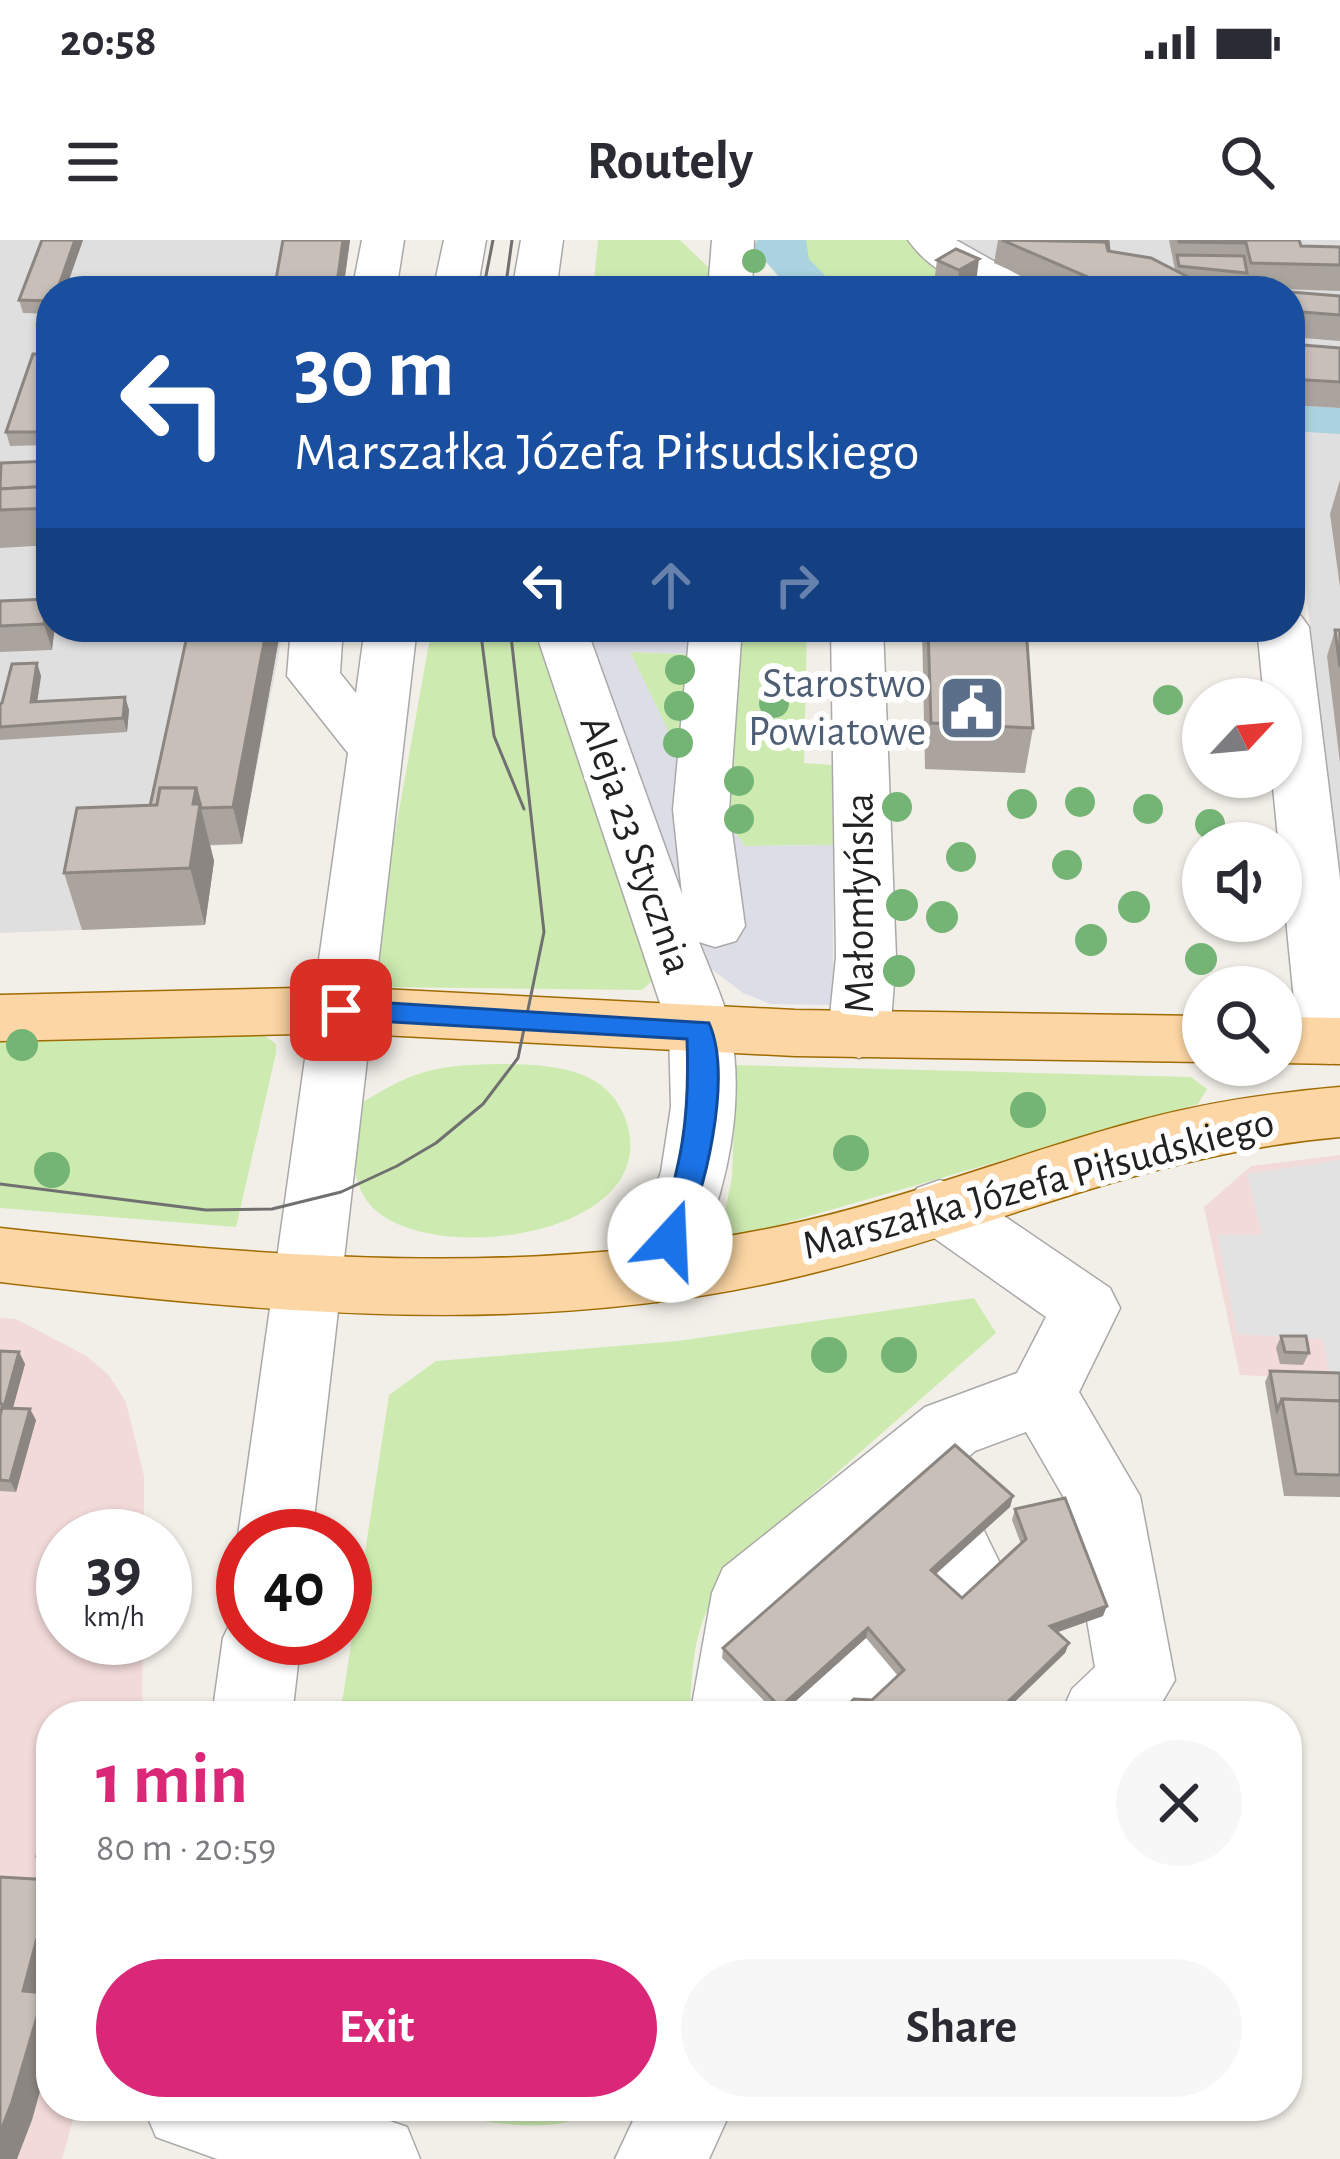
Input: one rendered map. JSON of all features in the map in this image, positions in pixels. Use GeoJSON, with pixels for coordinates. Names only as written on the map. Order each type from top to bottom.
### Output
{"type":"FeatureCollection","features":[{"type":"Feature","properties":{"kind":"main road"},"geometry":{"type":"LineString","coordinates":[[0,1018],[341,1010],[700,1030],[1182,1039]]}},
{"type":"Feature","properties":{"kind":"main road","name":"Marszałka Józefa Piłsudskiego"},"geometry":{"type":"LineString","coordinates":[[0,1255],[307,1282],[550,1286],[658,1274],[806,1247],[1214,1129],[1340,1112]]}},
{"type":"Feature","properties":{"kind":"street"},"geometry":{"type":"LineString","coordinates":[[376,276],[382,240]]}},
{"type":"Feature","properties":{"kind":"street"},"geometry":{"type":"LineString","coordinates":[[458,276],[465,240]]}},
{"type":"Feature","properties":{"kind":"street"},"geometry":{"type":"LineString","coordinates":[[536,276],[542,240]]}},
{"type":"Feature","properties":{"kind":"street"},"geometry":{"type":"LineString","coordinates":[[731,276],[733,240]]}},
{"type":"Feature","properties":{"kind":"street"},"geometry":{"type":"LineString","coordinates":[[929,240],[943,253],[987,276]]}},
{"type":"Feature","properties":{"kind":"street"},"geometry":{"type":"LineString","coordinates":[[315,642],[313,676],[374,749]]}},
{"type":"Feature","properties":{"kind":"street"},"geometry":{"type":"LineString","coordinates":[[278,1509],[389,642]]}},
{"type":"Feature","properties":{"kind":"street","name":"Aleja 23 Stycznia"},"geometry":{"type":"LineString","coordinates":[[565,642],[700,1030],[703,1107],[694,1172],[658,1274]]}},
{"type":"Feature","properties":{"kind":"street"},"geometry":{"type":"LineString","coordinates":[[715,642],[701,810],[715,926]]}},
{"type":"Feature","properties":{"kind":"street","name":"Małomłyńska"},"geometry":{"type":"LineString","coordinates":[[857,642],[866,957],[859,1035]]}},
{"type":"Feature","properties":{"kind":"street"},"geometry":{"type":"LineString","coordinates":[[1284,642],[1317,1040]]}},
{"type":"Feature","properties":{"kind":"street"},"geometry":{"type":"LineString","coordinates":[[732,1701],[750,1593],[950,1430],[1042,1395],[1086,1308],[940,1207]]}},
{"type":"Feature","properties":{"kind":"street"},"geometry":{"type":"LineString","coordinates":[[1042,1395],[1103,1496],[1136,1680],[1115,1701]]}},
{"type":"Feature","properties":{"kind":"street"},"geometry":{"type":"LineString","coordinates":[[827,1701],[916,1628],[886,1483]]}},
{"type":"Feature","properties":{"kind":"street"},"geometry":{"type":"LineString","coordinates":[[783,1567],[821,1701]]}},
{"type":"Feature","properties":{"kind":"street"},"geometry":{"type":"LineString","coordinates":[[254,1701],[259,1665]]}},
{"type":"Feature","properties":{"kind":"street"},"geometry":{"type":"LineString","coordinates":[[170,2159],[181,2121]]}},
{"type":"Feature","properties":{"kind":"street"},"geometry":{"type":"LineString","coordinates":[[239,2121],[375,2159]]}},
{"type":"Feature","properties":{"kind":"street"},"geometry":{"type":"LineString","coordinates":[[660,2159],[680,2121]]}},
{"type":"Feature","properties":{"kind":"shaded area"},"geometry":{"type":"Polygon","coordinates":[[[0,240],[350,240],[344,276],[36,276],[36,642],[281,642],[242,844],[210,846],[208,858],[214,861],[205,925],[0,933],[0,240]]]}},
{"type":"Feature","properties":{"kind":"shaded area"},"geometry":{"type":"Polygon","coordinates":[[[947,240],[1340,240],[1340,881],[1305,582],[1305,276],[1007,276],[947,240]]]}},
{"type":"Feature","properties":{"kind":"shaded area"},"geometry":{"type":"Polygon","coordinates":[[[586,642],[734,642],[724,818],[745,846],[833,845],[833,1005],[770,1004],[743,993],[706,965],[586,642]],[[630,652],[686,767],[691,654],[630,652]]]}},
{"type":"Feature","properties":{"kind":"shaded area"},"geometry":{"type":"Polygon","coordinates":[[[1340,1155],[1340,1380],[1240,1375],[1204,1207],[1251,1166],[1340,1155]]]}},
{"type":"Feature","properties":{"kind":"shaded area"},"geometry":{"type":"Polygon","coordinates":[[[1340,1160],[1340,1375],[1330,1374],[1322,1339],[1237,1334],[1217,1235],[1262,1235],[1247,1174],[1340,1160]]]}},
{"type":"Feature","properties":{"kind":"shaded area"},"geometry":{"type":"Polygon","coordinates":[[[0,1318],[16,1319],[85,1355],[108,1374],[126,1402],[144,1476],[144,1509],[36,1509],[36,1665],[143,1665],[142,1701],[36,1701],[36,2121],[73,2121],[62,2159],[0,2159],[0,1318]]]}},
{"type":"Feature","properties":{"kind":"green space"},"geometry":{"type":"Polygon","coordinates":[[[598,240],[680,240],[710,269],[710,276],[594,276],[598,240]]]}},
{"type":"Feature","properties":{"kind":"green space"},"geometry":{"type":"Polygon","coordinates":[[[762,240],[915,240],[962,276],[784,276],[762,240]]]}},
{"type":"Feature","properties":{"kind":"green space"},"geometry":{"type":"Polygon","coordinates":[[[429,642],[541,642],[652,981],[642,990],[384,987],[374,978],[382,905],[429,642]]]}},
{"type":"Feature","properties":{"kind":"green space"},"geometry":{"type":"Polygon","coordinates":[[[734,642],[807,642],[804,763],[832,765],[833,845],[745,846],[724,818],[734,642]]]}},
{"type":"Feature","properties":{"kind":"green space"},"geometry":{"type":"Polygon","coordinates":[[[630,652],[692,654],[686,770],[630,652]]]}},
{"type":"Feature","properties":{"kind":"green space"},"geometry":{"type":"Polygon","coordinates":[[[261,1033],[276,1044],[276,1053],[236,1227],[0,1208],[0,1041],[261,1033]]]}},
{"type":"Feature","properties":{"kind":"green space"},"geometry":{"type":"Polygon","coordinates":[[[503,1064],[571,1071],[614,1097],[623,1113],[630,1154],[614,1188],[583,1213],[540,1229],[492,1237],[445,1236],[403,1226],[372,1207],[355,1170],[363,1102],[430,1071],[503,1064]]]}},
{"type":"Feature","properties":{"kind":"green space"},"geometry":{"type":"Polygon","coordinates":[[[736,1065],[1182,1077],[1182,1086],[1207,1089],[1198,1104],[726,1240],[720,1235],[732,1178],[736,1065]]]}},
{"type":"Feature","properties":{"kind":"green space"},"geometry":{"type":"Polygon","coordinates":[[[974,1298],[996,1333],[743,1555],[706,1613],[696,1648],[691,1701],[342,1701],[348,1665],[372,1665],[372,1509],[389,1395],[436,1361],[678,1341],[974,1298]]]}},
{"type":"Feature","properties":{"kind":"green space"},"geometry":{"type":"Polygon","coordinates":[[[483,2121],[569,2121],[535,2126],[483,2121]]]}},
{"type":"Feature","properties":{"kind":"water"},"geometry":{"type":"Polygon","coordinates":[[[757,240],[806,240],[809,259],[825,276],[778,276],[754,248],[757,240]]]}},
{"type":"Feature","properties":{"kind":"building"},"geometry":{"type":"Polygon","coordinates":[[[42,240],[75,240],[62,276],[36,276],[36,301],[19,300],[42,240]]]}},
{"type":"Feature","properties":{"kind":"building"},"geometry":{"type":"Polygon","coordinates":[[[283,240],[343,240],[338,276],[277,276],[283,240]]]}},
{"type":"Feature","properties":{"kind":"building"},"geometry":{"type":"Polygon","coordinates":[[[1002,240],[1106,242],[1108,251],[1151,258],[1186,276],[1085,276],[1002,240]]]}},
{"type":"Feature","properties":{"kind":"building"},"geometry":{"type":"Polygon","coordinates":[[[1179,240],[1299,240],[1301,246],[1340,247],[1340,265],[1251,263],[1246,243],[1179,240]]]}},
{"type":"Feature","properties":{"kind":"building"},"geometry":{"type":"Polygon","coordinates":[[[956,249],[979,259],[959,270],[937,260],[956,249]]]}},
{"type":"Feature","properties":{"kind":"building"},"geometry":{"type":"Polygon","coordinates":[[[1177,255],[1244,256],[1247,273],[1179,266],[1177,255]]]}},
{"type":"Feature","properties":{"kind":"building"},"geometry":{"type":"Polygon","coordinates":[[[1305,293],[1340,296],[1340,315],[1305,312],[1305,293]]]}},
{"type":"Feature","properties":{"kind":"building"},"geometry":{"type":"Polygon","coordinates":[[[1305,345],[1340,348],[1340,382],[1305,380],[1305,345]]]}},
{"type":"Feature","properties":{"kind":"building"},"geometry":{"type":"Polygon","coordinates":[[[33,354],[36,354],[36,432],[6,432],[33,354]]]}},
{"type":"Feature","properties":{"kind":"building"},"geometry":{"type":"Polygon","coordinates":[[[36,462],[36,487],[0,489],[1,463],[36,462]]]}},
{"type":"Feature","properties":{"kind":"building"},"geometry":{"type":"Polygon","coordinates":[[[36,487],[36,509],[0,510],[0,489],[36,487]]]}},
{"type":"Feature","properties":{"kind":"building"},"geometry":{"type":"Polygon","coordinates":[[[36,600],[36,624],[0,626],[0,601],[36,600]]]}},
{"type":"Feature","properties":{"kind":"building"},"geometry":{"type":"Polygon","coordinates":[[[1335,630],[1340,630],[1340,667],[1335,630]]]}},
{"type":"Feature","properties":{"kind":"building"},"geometry":{"type":"Polygon","coordinates":[[[186,642],[264,642],[233,807],[201,808],[196,788],[160,788],[157,805],[150,806],[186,642]]]}},
{"type":"Feature","properties":{"kind":"building"},"geometry":{"type":"Polygon","coordinates":[[[928,642],[1027,642],[1033,728],[931,723],[928,642]]]}},
{"type":"Feature","properties":{"kind":"building"},"geometry":{"type":"Polygon","coordinates":[[[37,663],[31,702],[125,697],[123,718],[0,727],[0,704],[12,664],[37,663]]]}},
{"type":"Feature","properties":{"kind":"building"},"geometry":{"type":"Polygon","coordinates":[[[160,788],[196,788],[193,804],[200,804],[190,868],[64,873],[77,808],[157,805],[160,788]]]}},
{"type":"Feature","properties":{"kind":"building"},"geometry":{"type":"Polygon","coordinates":[[[1281,1336],[1306,1336],[1309,1353],[1285,1352],[1281,1336]]]}},
{"type":"Feature","properties":{"kind":"building"},"geometry":{"type":"Polygon","coordinates":[[[0,1351],[19,1352],[4,1407],[0,1402],[0,1351]]]}},
{"type":"Feature","properties":{"kind":"building"},"geometry":{"type":"Polygon","coordinates":[[[1270,1371],[1340,1373],[1340,1401],[1282,1399],[1277,1410],[1270,1371]]]}},
{"type":"Feature","properties":{"kind":"building"},"geometry":{"type":"Polygon","coordinates":[[[1282,1399],[1340,1401],[1340,1475],[1296,1474],[1282,1399]]]}},
{"type":"Feature","properties":{"kind":"building"},"geometry":{"type":"Polygon","coordinates":[[[2,1408],[30,1409],[10,1481],[0,1480],[2,1408]]]}},
{"type":"Feature","properties":{"kind":"building"},"geometry":{"type":"Polygon","coordinates":[[[955,1445],[1013,1496],[931,1570],[962,1598],[1026,1539],[1015,1509],[1065,1498],[1107,1606],[1050,1626],[1069,1643],[1009,1701],[852,1701],[872,1700],[904,1670],[868,1628],[787,1701],[774,1701],[723,1648],[955,1445]]]}},
{"type":"Feature","properties":{"kind":"building"},"geometry":{"type":"Polygon","coordinates":[[[0,1877],[36,1879],[36,1942],[23,1991],[36,1992],[36,2020],[0,2133],[0,1877]]]}},
{"type":"Feature","properties":{"kind":"waterway"},"geometry":{"type":"LineString","coordinates":[[1305,419],[1340,421]]}},
{"type":"Feature","properties":{"kind":"tram line"},"geometry":{"type":"LineString","coordinates":[[486,276],[493,240]]}},
{"type":"Feature","properties":{"kind":"tram line"},"geometry":{"type":"LineString","coordinates":[[507,276],[512,240]]}},
{"type":"Feature","properties":{"kind":"tram line"},"geometry":{"type":"LineString","coordinates":[[482,642],[494,736],[524,809]]}},
{"type":"Feature","properties":{"kind":"tram line"},"geometry":{"type":"LineString","coordinates":[[0,1184],[206,1210],[272,1209],[341,1192],[397,1166],[436,1143],[483,1104],[518,1058],[544,932],[512,642]]}},
{"type":"Feature","properties":{"kind":"place","name":"Starostwo Powiatowe"},"geometry":{"type":"Point","coordinates":[972,708]}},
{"type":"Feature","properties":{"kind":"route"},"geometry":{"type":"LineString","coordinates":[[341,1010],[700,1030],[703,1107],[699,1139],[694,1172],[670,1240]]}}]}
